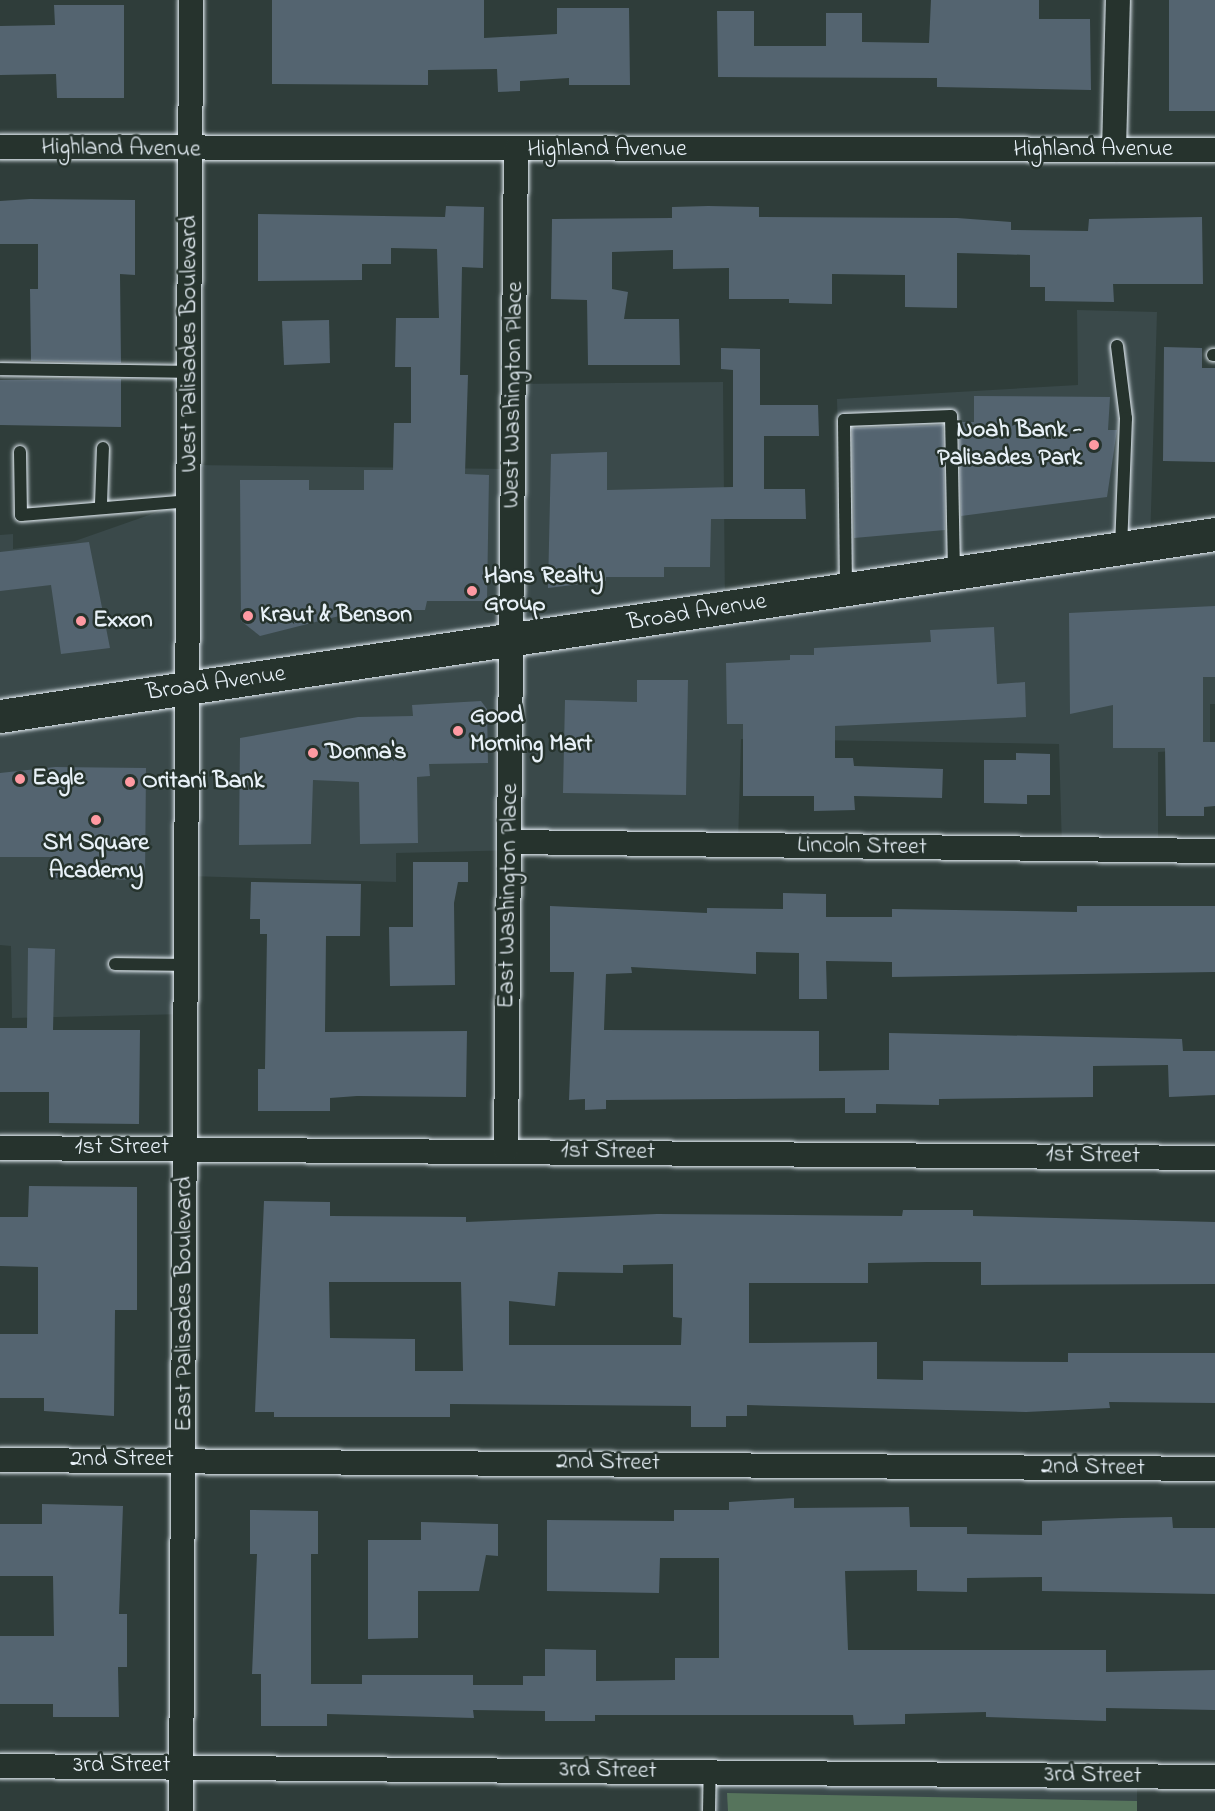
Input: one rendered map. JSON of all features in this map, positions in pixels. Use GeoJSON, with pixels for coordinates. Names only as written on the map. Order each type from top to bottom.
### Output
{"type":"FeatureCollection","features":[{"type":"Feature","properties":{"kind":"main road","name":"Broad Avenue"},"geometry":{"type":"LineString","coordinates":[[0,716],[1215,534]]}},
{"type":"Feature","properties":{"kind":"street","name":"West Palisades Boulevard"},"geometry":{"type":"LineString","coordinates":[[189,688],[191,0]]}},
{"type":"Feature","properties":{"kind":"street"},"geometry":{"type":"LineString","coordinates":[[1114,150],[1118,0]]}},
{"type":"Feature","properties":{"kind":"street","name":"Highland Avenue"},"geometry":{"type":"LineString","coordinates":[[0,147],[1215,150]]}},
{"type":"Feature","properties":{"kind":"street","name":"West Washington Place"},"geometry":{"type":"LineString","coordinates":[[511,640],[516,150]]}},
{"type":"Feature","properties":{"kind":"street","name":"East Washington Place"},"geometry":{"type":"LineString","coordinates":[[506,1151],[511,640]]}},
{"type":"Feature","properties":{"kind":"street","name":"East Palisades Boulevard"},"geometry":{"type":"LineString","coordinates":[[181,1811],[189,688]]}},
{"type":"Feature","properties":{"kind":"street","name":"Lincoln Street"},"geometry":{"type":"LineString","coordinates":[[509,842],[1215,851]]}},
{"type":"Feature","properties":{"kind":"street","name":"1st Street"},"geometry":{"type":"LineString","coordinates":[[0,1148],[1215,1158]]}},
{"type":"Feature","properties":{"kind":"street","name":"2nd Street"},"geometry":{"type":"LineString","coordinates":[[0,1460],[183,1459],[1215,1469]]}},
{"type":"Feature","properties":{"kind":"street","name":"3rd Street"},"geometry":{"type":"LineString","coordinates":[[0,1766],[1215,1777]]}},
{"type":"Feature","properties":{"kind":"lane"},"geometry":{"type":"LineString","coordinates":[[1117,346],[1126,418],[1121,549]]}},
{"type":"Feature","properties":{"kind":"lane"},"geometry":{"type":"LineString","coordinates":[[0,369],[190,372]]}},
{"type":"Feature","properties":{"kind":"lane"},"geometry":{"type":"LineString","coordinates":[[846,590],[844,420],[951,416],[954,574]]}},
{"type":"Feature","properties":{"kind":"lane"},"geometry":{"type":"LineString","coordinates":[[101,504],[103,448]]}},
{"type":"Feature","properties":{"kind":"lane"},"geometry":{"type":"LineString","coordinates":[[20,452],[21,515],[74,514],[101,504],[190,501]]}},
{"type":"Feature","properties":{"kind":"lane"},"geometry":{"type":"LineString","coordinates":[[115,964],[187,965]]}},
{"type":"Feature","properties":{"kind":"lane"},"geometry":{"type":"LineString","coordinates":[[709,1811],[710,1772]]}},
{"type":"Feature","properties":{"kind":"shaded area"},"geometry":{"type":"Polygon","coordinates":[[[1077,310],[1157,312],[1150,544],[1215,534],[1215,704],[1210,704],[1210,749],[1158,752],[1158,850],[1062,849],[1059,744],[741,739],[738,845],[396,853],[396,882],[188,876],[187,1014],[12,1018],[11,946],[0,945],[0,535],[13,534],[13,549],[75,541],[189,501],[190,465],[513,469],[514,384],[723,382],[725,608],[842,590],[837,399],[1078,385],[1077,310]]]}},
{"type":"Feature","properties":{"kind":"shaded area"},"geometry":{"type":"Polygon","coordinates":[[[710,1772],[1137,1776],[1137,1811],[709,1811],[710,1772]]]}},
{"type":"Feature","properties":{"kind":"green space"},"geometry":{"type":"Polygon","coordinates":[[[727,1793],[1137,1801],[1137,1811],[728,1811],[727,1793]]]}},
{"type":"Feature","properties":{"kind":"building"},"geometry":{"type":"Polygon","coordinates":[[[272,0],[484,0],[484,38],[557,34],[557,8],[629,8],[630,85],[569,85],[569,78],[520,81],[520,91],[498,92],[497,69],[428,70],[428,85],[272,84],[272,0]]]}},
{"type":"Feature","properties":{"kind":"building"},"geometry":{"type":"Polygon","coordinates":[[[931,0],[1039,0],[1039,19],[1090,19],[1091,90],[937,87],[937,78],[718,77],[717,11],[754,11],[754,46],[826,46],[826,13],[862,13],[862,42],[929,43],[931,0]]]}},
{"type":"Feature","properties":{"kind":"building"},"geometry":{"type":"Polygon","coordinates":[[[1169,0],[1215,0],[1215,111],[1169,111],[1169,0]]]}},
{"type":"Feature","properties":{"kind":"building"},"geometry":{"type":"Polygon","coordinates":[[[54,5],[124,5],[124,98],[57,98],[56,74],[0,75],[0,26],[55,25],[54,5]]]}},
{"type":"Feature","properties":{"kind":"building"},"geometry":{"type":"Polygon","coordinates":[[[135,200],[135,275],[120,274],[121,363],[31,361],[30,289],[38,289],[38,244],[0,244],[0,201],[135,200]]]}},
{"type":"Feature","properties":{"kind":"building"},"geometry":{"type":"Polygon","coordinates":[[[446,206],[484,207],[483,268],[462,267],[460,375],[468,375],[465,474],[489,475],[487,601],[427,601],[425,610],[363,610],[260,636],[241,621],[240,480],[309,480],[309,490],[364,490],[364,470],[393,470],[394,423],[411,423],[411,367],[395,367],[396,318],[439,318],[437,249],[391,248],[391,264],[362,264],[362,280],[258,281],[258,214],[445,217],[446,206]]]}},
{"type":"Feature","properties":{"kind":"building"},"geometry":{"type":"Polygon","coordinates":[[[672,207],[759,207],[759,217],[957,218],[1011,222],[1011,230],[1088,231],[1089,219],[1202,217],[1203,284],[1113,284],[1114,302],[1045,301],[1045,287],[1030,287],[1030,255],[957,253],[957,308],[905,307],[905,275],[832,274],[832,304],[789,303],[789,299],[729,299],[729,268],[673,269],[673,250],[612,252],[612,289],[628,292],[624,319],[679,319],[680,365],[588,365],[587,300],[551,299],[552,219],[672,218],[672,207]]]}},
{"type":"Feature","properties":{"kind":"building"},"geometry":{"type":"Polygon","coordinates":[[[329,320],[330,363],[284,365],[282,321],[329,320]]]}},
{"type":"Feature","properties":{"kind":"building"},"geometry":{"type":"Polygon","coordinates":[[[1164,347],[1202,348],[1202,368],[1215,368],[1215,462],[1163,461],[1164,347]]]}},
{"type":"Feature","properties":{"kind":"building"},"geometry":{"type":"Polygon","coordinates":[[[721,348],[760,349],[760,405],[818,405],[819,436],[764,436],[764,489],[805,489],[806,519],[711,519],[710,567],[664,567],[664,577],[606,577],[606,581],[548,588],[551,454],[607,452],[607,490],[733,487],[733,370],[721,369],[721,348]]]}},
{"type":"Feature","properties":{"kind":"building"},"geometry":{"type":"Polygon","coordinates":[[[121,379],[121,427],[0,425],[0,380],[121,379]]]}},
{"type":"Feature","properties":{"kind":"building"},"geometry":{"type":"Polygon","coordinates":[[[974,396],[1110,397],[1108,430],[1117,430],[1107,497],[961,516],[959,422],[974,422],[974,396]]]}},
{"type":"Feature","properties":{"kind":"building"},"geometry":{"type":"Polygon","coordinates":[[[943,425],[945,530],[854,538],[852,428],[943,425]]]}},
{"type":"Feature","properties":{"kind":"building"},"geometry":{"type":"Polygon","coordinates":[[[89,542],[110,648],[61,654],[51,585],[0,591],[0,552],[89,542]]]}},
{"type":"Feature","properties":{"kind":"building"},"geometry":{"type":"Polygon","coordinates":[[[1215,606],[1215,677],[1203,677],[1203,742],[1215,742],[1215,806],[1204,807],[1204,816],[1166,816],[1165,748],[1113,748],[1113,705],[1070,714],[1069,613],[1215,606]]]}},
{"type":"Feature","properties":{"kind":"building"},"geometry":{"type":"Polygon","coordinates":[[[994,627],[997,684],[1025,682],[1026,717],[835,726],[835,758],[853,758],[854,766],[943,769],[942,798],[854,796],[855,810],[814,811],[814,796],[743,796],[743,724],[727,724],[726,663],[790,660],[790,655],[814,655],[814,648],[931,642],[930,630],[994,627]]]}},
{"type":"Feature","properties":{"kind":"building"},"geometry":{"type":"Polygon","coordinates":[[[637,680],[688,680],[686,795],[563,793],[565,700],[637,702],[637,680]]]}},
{"type":"Feature","properties":{"kind":"building"},"geometry":{"type":"Polygon","coordinates":[[[481,701],[487,709],[488,763],[429,764],[430,776],[417,777],[418,843],[360,844],[359,782],[313,780],[311,844],[239,845],[240,738],[358,717],[413,716],[412,705],[481,701]]]}},
{"type":"Feature","properties":{"kind":"building"},"geometry":{"type":"Polygon","coordinates":[[[1016,753],[1050,754],[1050,795],[1027,795],[1027,804],[984,803],[984,760],[1016,760],[1016,753]]]}},
{"type":"Feature","properties":{"kind":"building"},"geometry":{"type":"Polygon","coordinates":[[[55,767],[146,768],[145,880],[54,878],[54,857],[0,857],[0,773],[55,767]]]}},
{"type":"Feature","properties":{"kind":"building"},"geometry":{"type":"Polygon","coordinates":[[[413,862],[468,862],[468,882],[458,882],[454,903],[455,985],[390,986],[389,927],[413,927],[413,862]]]}},
{"type":"Feature","properties":{"kind":"building"},"geometry":{"type":"Polygon","coordinates":[[[251,882],[361,884],[360,936],[326,936],[325,1032],[467,1031],[466,1097],[357,1096],[330,1098],[330,1111],[258,1111],[258,1069],[265,1069],[267,934],[260,934],[260,919],[250,919],[251,882]]]}},
{"type":"Feature","properties":{"kind":"building"},"geometry":{"type":"Polygon","coordinates":[[[783,893],[826,894],[826,917],[892,917],[892,909],[1077,912],[1077,906],[1215,906],[1215,972],[892,977],[892,962],[826,961],[827,999],[799,999],[799,953],[756,952],[756,974],[631,967],[632,973],[606,974],[604,1030],[819,1031],[819,1071],[889,1070],[889,1033],[1182,1039],[1183,1051],[1215,1051],[1215,1095],[1169,1097],[1168,1065],[1093,1066],[1093,1097],[939,1099],[939,1105],[876,1104],[876,1113],[845,1113],[845,1098],[606,1100],[606,1109],[585,1110],[585,1099],[569,1100],[574,972],[550,972],[550,906],[707,913],[707,908],[783,909],[783,893]]]}},
{"type":"Feature","properties":{"kind":"building"},"geometry":{"type":"Polygon","coordinates":[[[28,948],[55,949],[53,1030],[140,1030],[139,1124],[49,1123],[49,1092],[0,1092],[0,1028],[27,1028],[28,948]]]}},
{"type":"Feature","properties":{"kind":"building"},"geometry":{"type":"Polygon","coordinates":[[[29,1186],[137,1187],[137,1310],[115,1310],[114,1416],[44,1411],[44,1398],[0,1398],[0,1334],[38,1334],[38,1267],[0,1266],[0,1217],[28,1217],[29,1186]]]}},
{"type":"Feature","properties":{"kind":"building"},"geometry":{"type":"Polygon","coordinates":[[[264,1201],[330,1202],[330,1216],[466,1217],[466,1222],[657,1214],[902,1216],[903,1210],[973,1210],[973,1216],[1215,1222],[1215,1284],[981,1285],[981,1262],[868,1263],[868,1283],[749,1283],[749,1343],[877,1342],[877,1379],[923,1380],[923,1361],[1068,1362],[1068,1353],[1215,1353],[1215,1403],[1109,1402],[1110,1408],[1026,1412],[747,1405],[747,1416],[726,1416],[726,1427],[691,1427],[691,1406],[450,1404],[450,1417],[274,1417],[274,1412],[255,1412],[264,1201]],[[673,1264],[623,1265],[623,1273],[558,1272],[555,1306],[509,1301],[509,1345],[681,1345],[682,1318],[673,1317],[673,1264]],[[329,1282],[330,1338],[415,1339],[415,1371],[463,1371],[461,1282],[329,1282]]]}},
{"type":"Feature","properties":{"kind":"building"},"geometry":{"type":"Polygon","coordinates":[[[794,1498],[794,1508],[909,1507],[910,1527],[967,1527],[967,1534],[1042,1535],[1042,1521],[1122,1518],[1172,1517],[1173,1528],[1215,1528],[1215,1594],[1042,1591],[1042,1577],[967,1578],[967,1592],[917,1591],[917,1570],[845,1571],[848,1650],[1106,1650],[1106,1672],[1215,1670],[1215,1710],[1106,1708],[1106,1721],[986,1717],[986,1712],[905,1714],[905,1724],[854,1725],[853,1715],[595,1715],[595,1721],[545,1721],[545,1711],[473,1710],[474,1718],[327,1714],[327,1726],[261,1726],[261,1674],[252,1674],[257,1554],[250,1554],[250,1510],[318,1511],[318,1554],[311,1554],[311,1684],[362,1684],[362,1675],[473,1675],[473,1685],[523,1685],[523,1676],[545,1676],[545,1649],[596,1650],[596,1681],[675,1680],[675,1658],[719,1658],[719,1558],[660,1558],[659,1593],[547,1591],[547,1520],[674,1521],[674,1510],[729,1510],[729,1502],[794,1498]]]}},
{"type":"Feature","properties":{"kind":"building"},"geometry":{"type":"Polygon","coordinates":[[[42,1504],[123,1506],[119,1614],[127,1614],[127,1667],[118,1667],[119,1717],[53,1717],[53,1704],[0,1704],[0,1636],[54,1636],[53,1576],[0,1576],[0,1524],[42,1524],[42,1504]]]}},
{"type":"Feature","properties":{"kind":"building"},"geometry":{"type":"Polygon","coordinates":[[[421,1522],[498,1524],[498,1556],[486,1555],[479,1591],[418,1591],[418,1638],[368,1639],[368,1540],[421,1540],[421,1522]]]}},
{"type":"Feature","properties":{"kind":"place","name":"Noah Bank - Palisades Park"},"geometry":{"type":"Point","coordinates":[1094,445]}},
{"type":"Feature","properties":{"kind":"place","name":"Hans Realty Group"},"geometry":{"type":"Point","coordinates":[472,591]}},
{"type":"Feature","properties":{"kind":"place","name":"Kraut & Benson"},"geometry":{"type":"Point","coordinates":[248,616]}},
{"type":"Feature","properties":{"kind":"place","name":"Exxon"},"geometry":{"type":"Point","coordinates":[81,621]}},
{"type":"Feature","properties":{"kind":"place","name":"Good Morning Mart"},"geometry":{"type":"Point","coordinates":[458,731]}},
{"type":"Feature","properties":{"kind":"place","name":"Donna's"},"geometry":{"type":"Point","coordinates":[313,753]}},
{"type":"Feature","properties":{"kind":"place","name":"Eagle"},"geometry":{"type":"Point","coordinates":[20,779]}},
{"type":"Feature","properties":{"kind":"place","name":"Oritani Bank"},"geometry":{"type":"Point","coordinates":[130,782]}},
{"type":"Feature","properties":{"kind":"place","name":"SM Square Academy"},"geometry":{"type":"Point","coordinates":[96,820]}}]}
